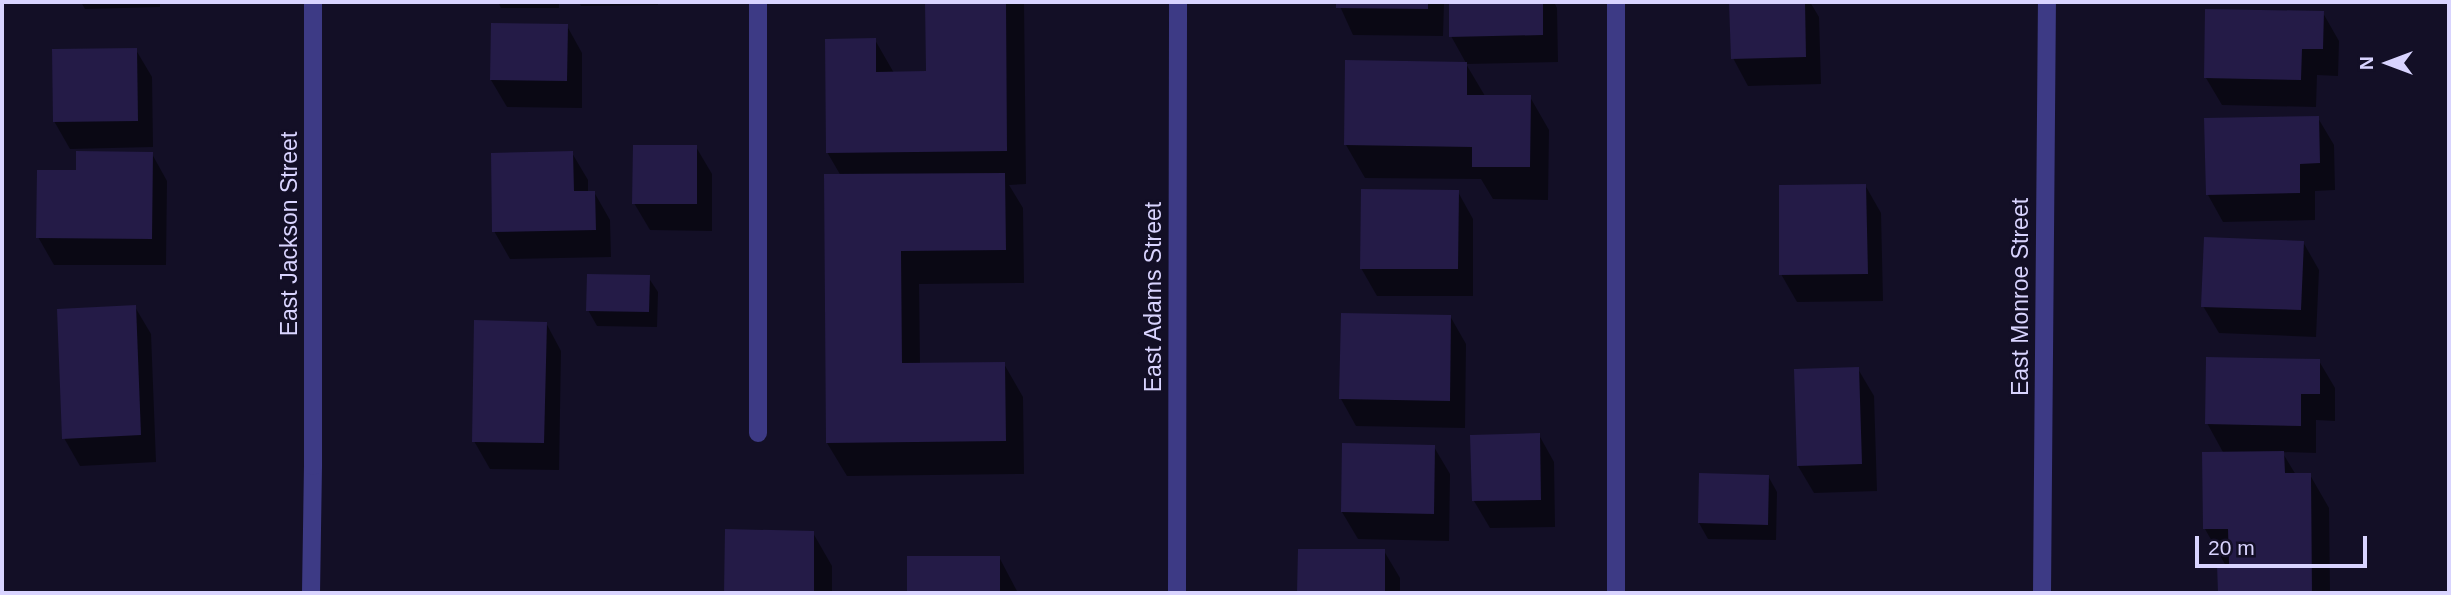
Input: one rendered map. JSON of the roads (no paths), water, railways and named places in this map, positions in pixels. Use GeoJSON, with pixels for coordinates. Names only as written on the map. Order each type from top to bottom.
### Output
{"type":"FeatureCollection","features":[{"type":"Feature","properties":{"kind":"street","name":"East Jackson Street"},"geometry":{"type":"LineString","coordinates":[[312,593],[313,2]]}},
{"type":"Feature","properties":{"kind":"street"},"geometry":{"type":"LineString","coordinates":[[758,2],[758,433]]}},
{"type":"Feature","properties":{"kind":"street","name":"East Adams Street"},"geometry":{"type":"LineString","coordinates":[[1177,593],[1178,2]]}},
{"type":"Feature","properties":{"kind":"street"},"geometry":{"type":"LineString","coordinates":[[1616,2],[1616,593]]}},
{"type":"Feature","properties":{"kind":"street","name":"East Monroe Street"},"geometry":{"type":"LineString","coordinates":[[2042,593],[2047,2]]}}]}
